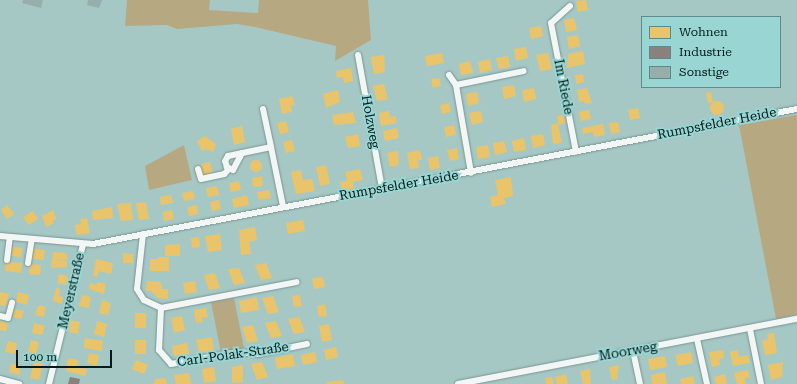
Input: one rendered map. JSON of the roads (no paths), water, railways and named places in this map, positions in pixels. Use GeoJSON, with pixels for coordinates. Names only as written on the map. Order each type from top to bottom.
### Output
{"type":"FeatureCollection","features":[{"type":"Feature","properties":{"kind":"street","name":"Im Riede"},"geometry":{"type":"LineString","coordinates":[[570,6],[551,23],[576,152]]}},
{"type":"Feature","properties":{"kind":"street","name":"Holzweg"},"geometry":{"type":"LineString","coordinates":[[358,55],[382,189]]}},
{"type":"Feature","properties":{"kind":"street"},"geometry":{"type":"LineString","coordinates":[[456,85],[524,71]]}},
{"type":"Feature","properties":{"kind":"street"},"geometry":{"type":"LineString","coordinates":[[449,75],[456,85],[471,173]]}},
{"type":"Feature","properties":{"kind":"street"},"geometry":{"type":"LineString","coordinates":[[262,109],[283,206]]}},
{"type":"Feature","properties":{"kind":"street","name":"Rumpsfelder Heide"},"geometry":{"type":"LineString","coordinates":[[0,236],[83,244],[143,234],[283,206],[471,173],[797,109]]}},
{"type":"Feature","properties":{"kind":"street"},"geometry":{"type":"LineString","coordinates":[[229,169],[226,158],[271,147]]}},
{"type":"Feature","properties":{"kind":"street"},"geometry":{"type":"LineString","coordinates":[[198,169],[200,179],[224,174],[229,169],[236,167],[242,153]]}},
{"type":"Feature","properties":{"kind":"street"},"geometry":{"type":"LineString","coordinates":[[143,234],[138,289],[144,300],[160,308],[297,282]]}},
{"type":"Feature","properties":{"kind":"street"},"geometry":{"type":"LineString","coordinates":[[7,260],[10,237]]}},
{"type":"Feature","properties":{"kind":"street"},"geometry":{"type":"LineString","coordinates":[[28,263],[32,239]]}},
{"type":"Feature","properties":{"kind":"street","name":"Meyerstraße"},"geometry":{"type":"LineString","coordinates":[[49,384],[83,244]]}},
{"type":"Feature","properties":{"kind":"street"},"geometry":{"type":"LineString","coordinates":[[0,316],[8,318],[12,303]]}},
{"type":"Feature","properties":{"kind":"street","name":"Carl-Polak-Straße"},"geometry":{"type":"LineString","coordinates":[[160,308],[159,350],[171,364],[238,352],[258,354],[307,344]]}},
{"type":"Feature","properties":{"kind":"street","name":"Moorweg"},"geometry":{"type":"LineString","coordinates":[[458,384],[697,340],[797,319]]}},
{"type":"Feature","properties":{"kind":"street"},"geometry":{"type":"LineString","coordinates":[[750,329],[761,384]]}},
{"type":"Feature","properties":{"kind":"street"},"geometry":{"type":"LineString","coordinates":[[697,340],[706,384]]}},
{"type":"Feature","properties":{"kind":"street"},"geometry":{"type":"LineString","coordinates":[[633,351],[640,384]]}},
{"type":"Feature","properties":{"kind":"street"},"geometry":{"type":"LineString","coordinates":[[0,379],[19,384]]}}]}
